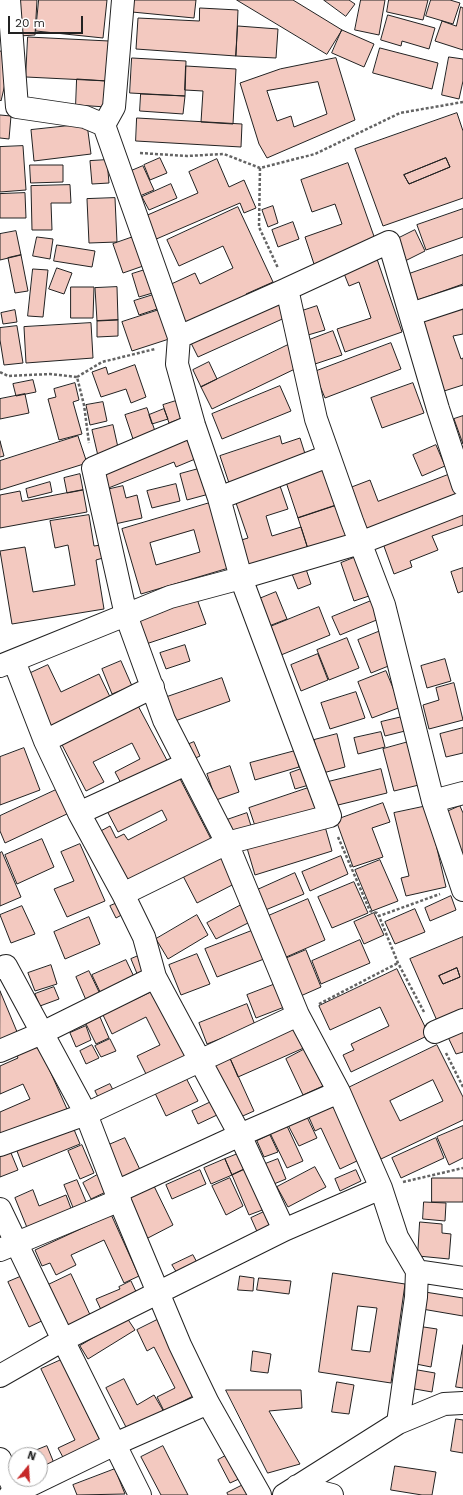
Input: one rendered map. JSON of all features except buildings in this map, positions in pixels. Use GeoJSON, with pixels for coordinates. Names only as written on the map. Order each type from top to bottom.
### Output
{"type":"FeatureCollection","features":[{"type":"Feature","properties":{"kind":"street"},"geometry":{"type":"LineString","coordinates":[[9,0],[17,107],[86,117],[104,125]]}},
{"type":"Feature","properties":{"kind":"street"},"geometry":{"type":"LineString","coordinates":[[122,894],[227,843],[330,816],[240,578],[220,498],[194,425],[177,364],[179,337],[104,125],[114,107],[123,0]]}},
{"type":"Feature","properties":{"kind":"street"},"geometry":{"type":"LineString","coordinates":[[179,337],[390,242],[438,409],[463,485]]}},
{"type":"Feature","properties":{"kind":"street"},"geometry":{"type":"LineString","coordinates":[[287,289],[316,419],[328,456],[384,605],[433,802],[462,888]]}},
{"type":"Feature","properties":{"kind":"street"},"geometry":{"type":"LineString","coordinates":[[411,314],[463,297]]}},
{"type":"Feature","properties":{"kind":"street"},"geometry":{"type":"LineString","coordinates":[[194,425],[93,468],[126,615],[153,686],[164,720],[227,843],[298,1015],[339,1092],[381,1188],[396,1237],[417,1271],[416,1297],[398,1423]]}},
{"type":"Feature","properties":{"kind":"street"},"geometry":{"type":"LineString","coordinates":[[220,498],[328,456]]}},
{"type":"Feature","properties":{"kind":"street"},"geometry":{"type":"LineString","coordinates":[[284,1230],[240,1135],[155,977],[144,937],[79,813],[7,663],[170,597],[360,543],[463,503]]}},
{"type":"Feature","properties":{"kind":"street"},"geometry":{"type":"LineString","coordinates":[[45,741],[153,686]]}},
{"type":"Feature","properties":{"kind":"street"},"geometry":{"type":"LineString","coordinates":[[79,813],[186,764]]}},
{"type":"Feature","properties":{"kind":"street"},"geometry":{"type":"LineString","coordinates":[[433,802],[463,793]]}},
{"type":"Feature","properties":{"kind":"street"},"geometry":{"type":"LineString","coordinates":[[2,962],[86,1114],[118,1196],[180,1345],[208,1403],[260,1495]]}},
{"type":"Feature","properties":{"kind":"street"},"geometry":{"type":"LineString","coordinates":[[0,1051],[42,1033],[155,977]]}},
{"type":"Feature","properties":{"kind":"street"},"geometry":{"type":"LineString","coordinates":[[0,1145],[86,1114],[298,1015]]}},
{"type":"Feature","properties":{"kind":"street"},"geometry":{"type":"LineString","coordinates":[[435,1032],[463,1020]]}},
{"type":"Feature","properties":{"kind":"street"},"geometry":{"type":"LineString","coordinates":[[8,1247],[118,1196],[240,1135],[339,1092]]}},
{"type":"Feature","properties":{"kind":"street"},"geometry":{"type":"LineString","coordinates":[[0,1376],[62,1340],[284,1230],[381,1188]]}},
{"type":"Feature","properties":{"kind":"street"},"geometry":{"type":"LineString","coordinates":[[0,1209],[8,1247],[62,1340],[116,1444],[140,1495]]}},
{"type":"Feature","properties":{"kind":"street"},"geometry":{"type":"LineString","coordinates":[[417,1271],[463,1278]]}},
{"type":"Feature","properties":{"kind":"street"},"geometry":{"type":"LineString","coordinates":[[290,1491],[398,1423],[444,1404],[463,1402]]}},
{"type":"Feature","properties":{"kind":"street"},"geometry":{"type":"LineString","coordinates":[[0,1460],[15,1494],[116,1444],[208,1403]]}},
{"type":"Feature","properties":{"kind":"street"},"geometry":{"type":"LineString","coordinates":[[290,1491],[332,1495]]}},
{"type":"Feature","properties":{"kind":"path"},"geometry":{"type":"LineString","coordinates":[[113,152],[187,156],[224,154],[260,168],[315,154],[400,113],[463,102]]}},
{"type":"Feature","properties":{"kind":"path"},"geometry":{"type":"LineString","coordinates":[[260,168],[259,227],[287,289]]}},
{"type":"Feature","properties":{"kind":"path"},"geometry":{"type":"LineString","coordinates":[[0,372],[8,376],[50,374],[77,377],[102,362],[164,347],[179,337]]}},
{"type":"Feature","properties":{"kind":"path"},"geometry":{"type":"LineString","coordinates":[[77,377],[84,405],[93,468]]}},
{"type":"Feature","properties":{"kind":"path"},"geometry":{"type":"LineString","coordinates":[[330,816],[370,911],[377,913],[379,916],[398,963],[463,1087]]}},
{"type":"Feature","properties":{"kind":"path"},"geometry":{"type":"LineString","coordinates":[[379,916],[462,888]]}},
{"type":"Feature","properties":{"kind":"path"},"geometry":{"type":"LineString","coordinates":[[298,1015],[398,963]]}},
{"type":"Feature","properties":{"kind":"path"},"geometry":{"type":"LineString","coordinates":[[381,1188],[432,1174],[463,1168]]}}]}
